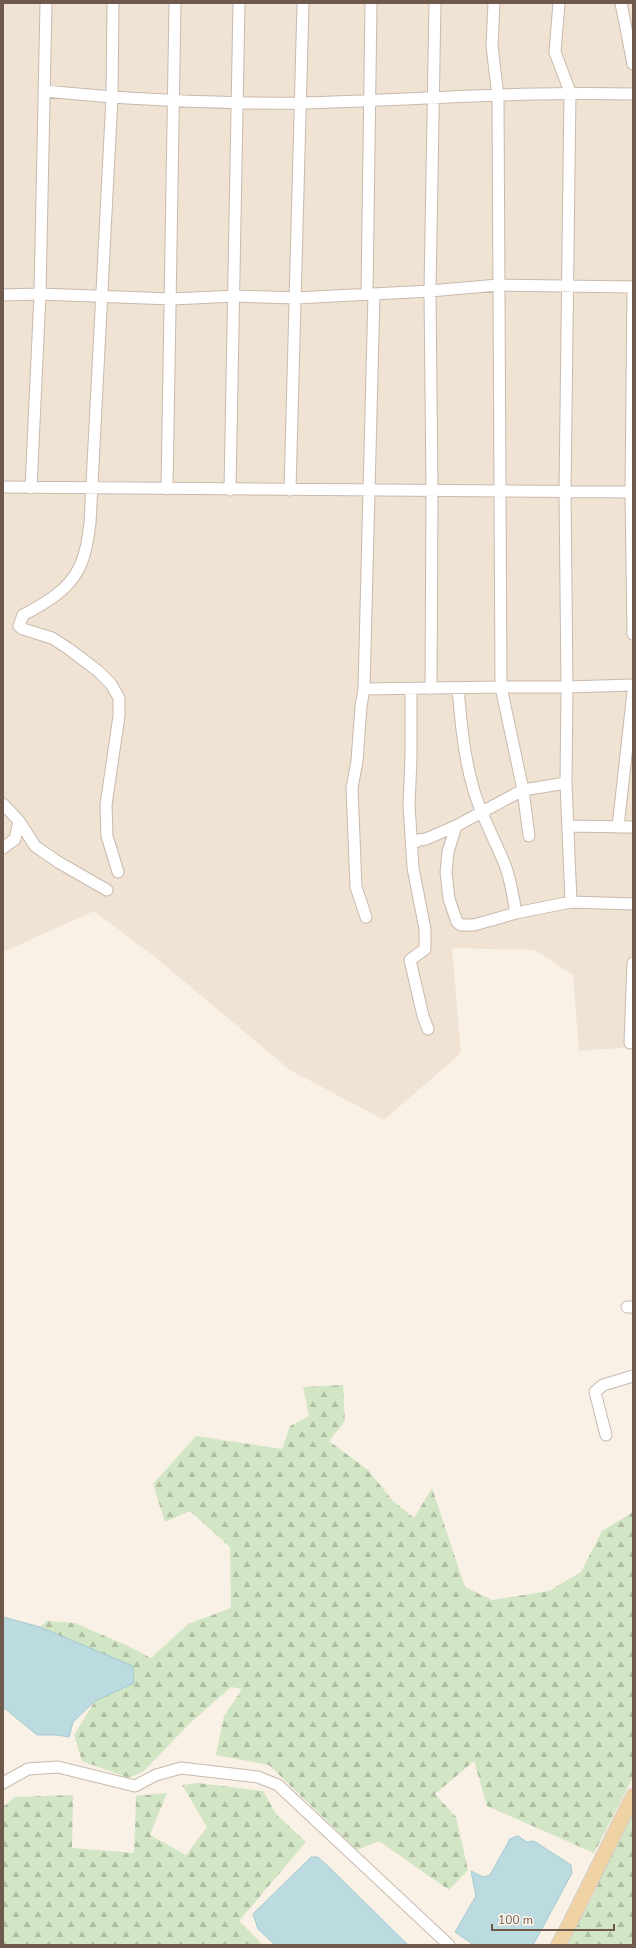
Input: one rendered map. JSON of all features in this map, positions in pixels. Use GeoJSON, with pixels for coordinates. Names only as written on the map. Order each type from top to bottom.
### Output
{"type":"FeatureCollection","features":[{"type":"Feature","properties":{"kind":"main road"},"geometry":{"type":"LineString","coordinates":[[558,1945],[569,1926],[633,1796]]}},
{"type":"Feature","properties":{"kind":"street"},"geometry":{"type":"LineString","coordinates":[[31,488],[40,294],[46,3]]}},
{"type":"Feature","properties":{"kind":"street"},"geometry":{"type":"LineString","coordinates":[[113,3],[112,97],[90,523],[86,550],[79,568],[55,595],[23,615],[19,626],[23,629],[52,638],[69,649],[107,680],[119,698],[119,716],[106,805],[107,836],[118,872]]}},
{"type":"Feature","properties":{"kind":"street"},"geometry":{"type":"LineString","coordinates":[[167,489],[172,299],[176,3]]}},
{"type":"Feature","properties":{"kind":"street"},"geometry":{"type":"LineString","coordinates":[[230,490],[235,296],[236,102],[239,3]]}},
{"type":"Feature","properties":{"kind":"street"},"geometry":{"type":"LineString","coordinates":[[290,490],[296,298],[299,103],[303,3]]}},
{"type":"Feature","properties":{"kind":"street"},"geometry":{"type":"LineString","coordinates":[[366,917],[356,887],[352,788],[357,761],[361,706],[364,689],[371,294],[371,3]]}},
{"type":"Feature","properties":{"kind":"street"},"geometry":{"type":"LineString","coordinates":[[431,689],[432,491],[430,291],[435,3]]}},
{"type":"Feature","properties":{"kind":"street"},"geometry":{"type":"LineString","coordinates":[[494,3],[492,46],[498,96],[501,687],[523,790],[529,836]]}},
{"type":"Feature","properties":{"kind":"street"},"geometry":{"type":"LineString","coordinates":[[559,3],[556,52],[570,92],[565,491],[567,687],[566,783],[571,902]]}},
{"type":"Feature","properties":{"kind":"street"},"geometry":{"type":"LineString","coordinates":[[621,3],[633,64]]}},
{"type":"Feature","properties":{"kind":"street"},"geometry":{"type":"LineString","coordinates":[[44,91],[112,97],[299,103],[434,99],[570,92],[633,94]]}},
{"type":"Feature","properties":{"kind":"street"},"geometry":{"type":"LineString","coordinates":[[3,295],[40,294],[172,299],[235,296],[296,298],[430,291],[498,285],[633,286],[633,634]]}},
{"type":"Feature","properties":{"kind":"street"},"geometry":{"type":"LineString","coordinates":[[3,487],[91,489],[632,492]]}},
{"type":"Feature","properties":{"kind":"street"},"geometry":{"type":"LineString","coordinates":[[364,689],[633,685]]}},
{"type":"Feature","properties":{"kind":"street"},"geometry":{"type":"LineString","coordinates":[[458,688],[461,730],[466,762],[482,812],[511,883],[516,913]]}},
{"type":"Feature","properties":{"kind":"street"},"geometry":{"type":"LineString","coordinates":[[411,689],[409,805],[413,868],[425,936],[425,949],[410,960],[423,1016],[428,1029]]}},
{"type":"Feature","properties":{"kind":"street"},"geometry":{"type":"LineString","coordinates":[[618,827],[633,692]]}},
{"type":"Feature","properties":{"kind":"street"},"geometry":{"type":"LineString","coordinates":[[412,844],[456,826],[523,790],[566,783]]}},
{"type":"Feature","properties":{"kind":"street"},"geometry":{"type":"LineString","coordinates":[[3,804],[19,821],[35,846],[58,862],[107,890]]}},
{"type":"Feature","properties":{"kind":"street"},"geometry":{"type":"LineString","coordinates":[[3,848],[15,839],[19,821]]}},
{"type":"Feature","properties":{"kind":"street"},"geometry":{"type":"LineString","coordinates":[[456,826],[448,852],[446,872],[449,899],[457,922],[466,926],[516,913],[571,902],[633,904]]}},
{"type":"Feature","properties":{"kind":"street"},"geometry":{"type":"LineString","coordinates":[[569,826],[633,827]]}},
{"type":"Feature","properties":{"kind":"street"},"geometry":{"type":"LineString","coordinates":[[630,1043],[633,963]]}},
{"type":"Feature","properties":{"kind":"street"},"geometry":{"type":"LineString","coordinates":[[606,1435],[595,1392],[603,1385],[633,1376]]}},
{"type":"Feature","properties":{"kind":"street"},"geometry":{"type":"LineString","coordinates":[[3,1783],[28,1769],[58,1767],[135,1786],[156,1775],[181,1768],[258,1777],[278,1785],[449,1945]]}},
{"type":"Feature","properties":{"kind":"shaded area"},"geometry":{"type":"Polygon","coordinates":[[[3,3],[633,3],[633,1047],[579,1051],[573,975],[535,950],[452,948],[461,1053],[384,1120],[290,1070],[155,957],[94,911],[3,952],[3,3]]]}},
{"type":"Feature","properties":{"kind":"green space"},"geometry":{"type":"Polygon","coordinates":[[[343,1385],[345,1421],[329,1441],[368,1470],[393,1501],[414,1518],[432,1488],[465,1587],[492,1600],[549,1591],[581,1572],[602,1531],[633,1512],[633,1777],[594,1853],[487,1806],[474,1761],[435,1794],[456,1817],[468,1870],[449,1890],[379,1841],[357,1850],[269,1765],[216,1755],[224,1716],[242,1689],[231,1687],[190,1723],[144,1771],[129,1778],[82,1761],[74,1735],[95,1701],[134,1683],[40,1627],[47,1621],[75,1623],[128,1646],[151,1658],[188,1624],[231,1608],[230,1547],[190,1511],[165,1522],[153,1484],[196,1436],[282,1449],[290,1426],[309,1416],[303,1387],[343,1385]]]}},
{"type":"Feature","properties":{"kind":"green space"},"geometry":{"type":"Polygon","coordinates":[[[198,1783],[263,1791],[276,1814],[306,1842],[239,1921],[263,1945],[3,1945],[3,1807],[15,1797],[73,1795],[72,1848],[134,1853],[136,1796],[167,1793],[150,1835],[186,1855],[207,1827],[182,1785],[198,1783]]]}},
{"type":"Feature","properties":{"kind":"green space"},"geometry":{"type":"Polygon","coordinates":[[[633,1808],[633,1945],[564,1945],[594,1894],[613,1842],[633,1808]]]}},
{"type":"Feature","properties":{"kind":"water"},"geometry":{"type":"Polygon","coordinates":[[[3,1617],[40,1627],[133,1666],[134,1683],[95,1701],[73,1722],[69,1737],[57,1735],[37,1735],[3,1707],[3,1617]]]}},
{"type":"Feature","properties":{"kind":"water"},"geometry":{"type":"Polygon","coordinates":[[[518,1836],[527,1842],[534,1841],[571,1865],[572,1873],[533,1945],[474,1945],[455,1932],[476,1896],[471,1871],[483,1877],[490,1875],[510,1839],[518,1836]]]}},
{"type":"Feature","properties":{"kind":"water"},"geometry":{"type":"Polygon","coordinates":[[[311,1857],[318,1857],[408,1945],[275,1945],[258,1929],[253,1914],[311,1857]]]}}]}
